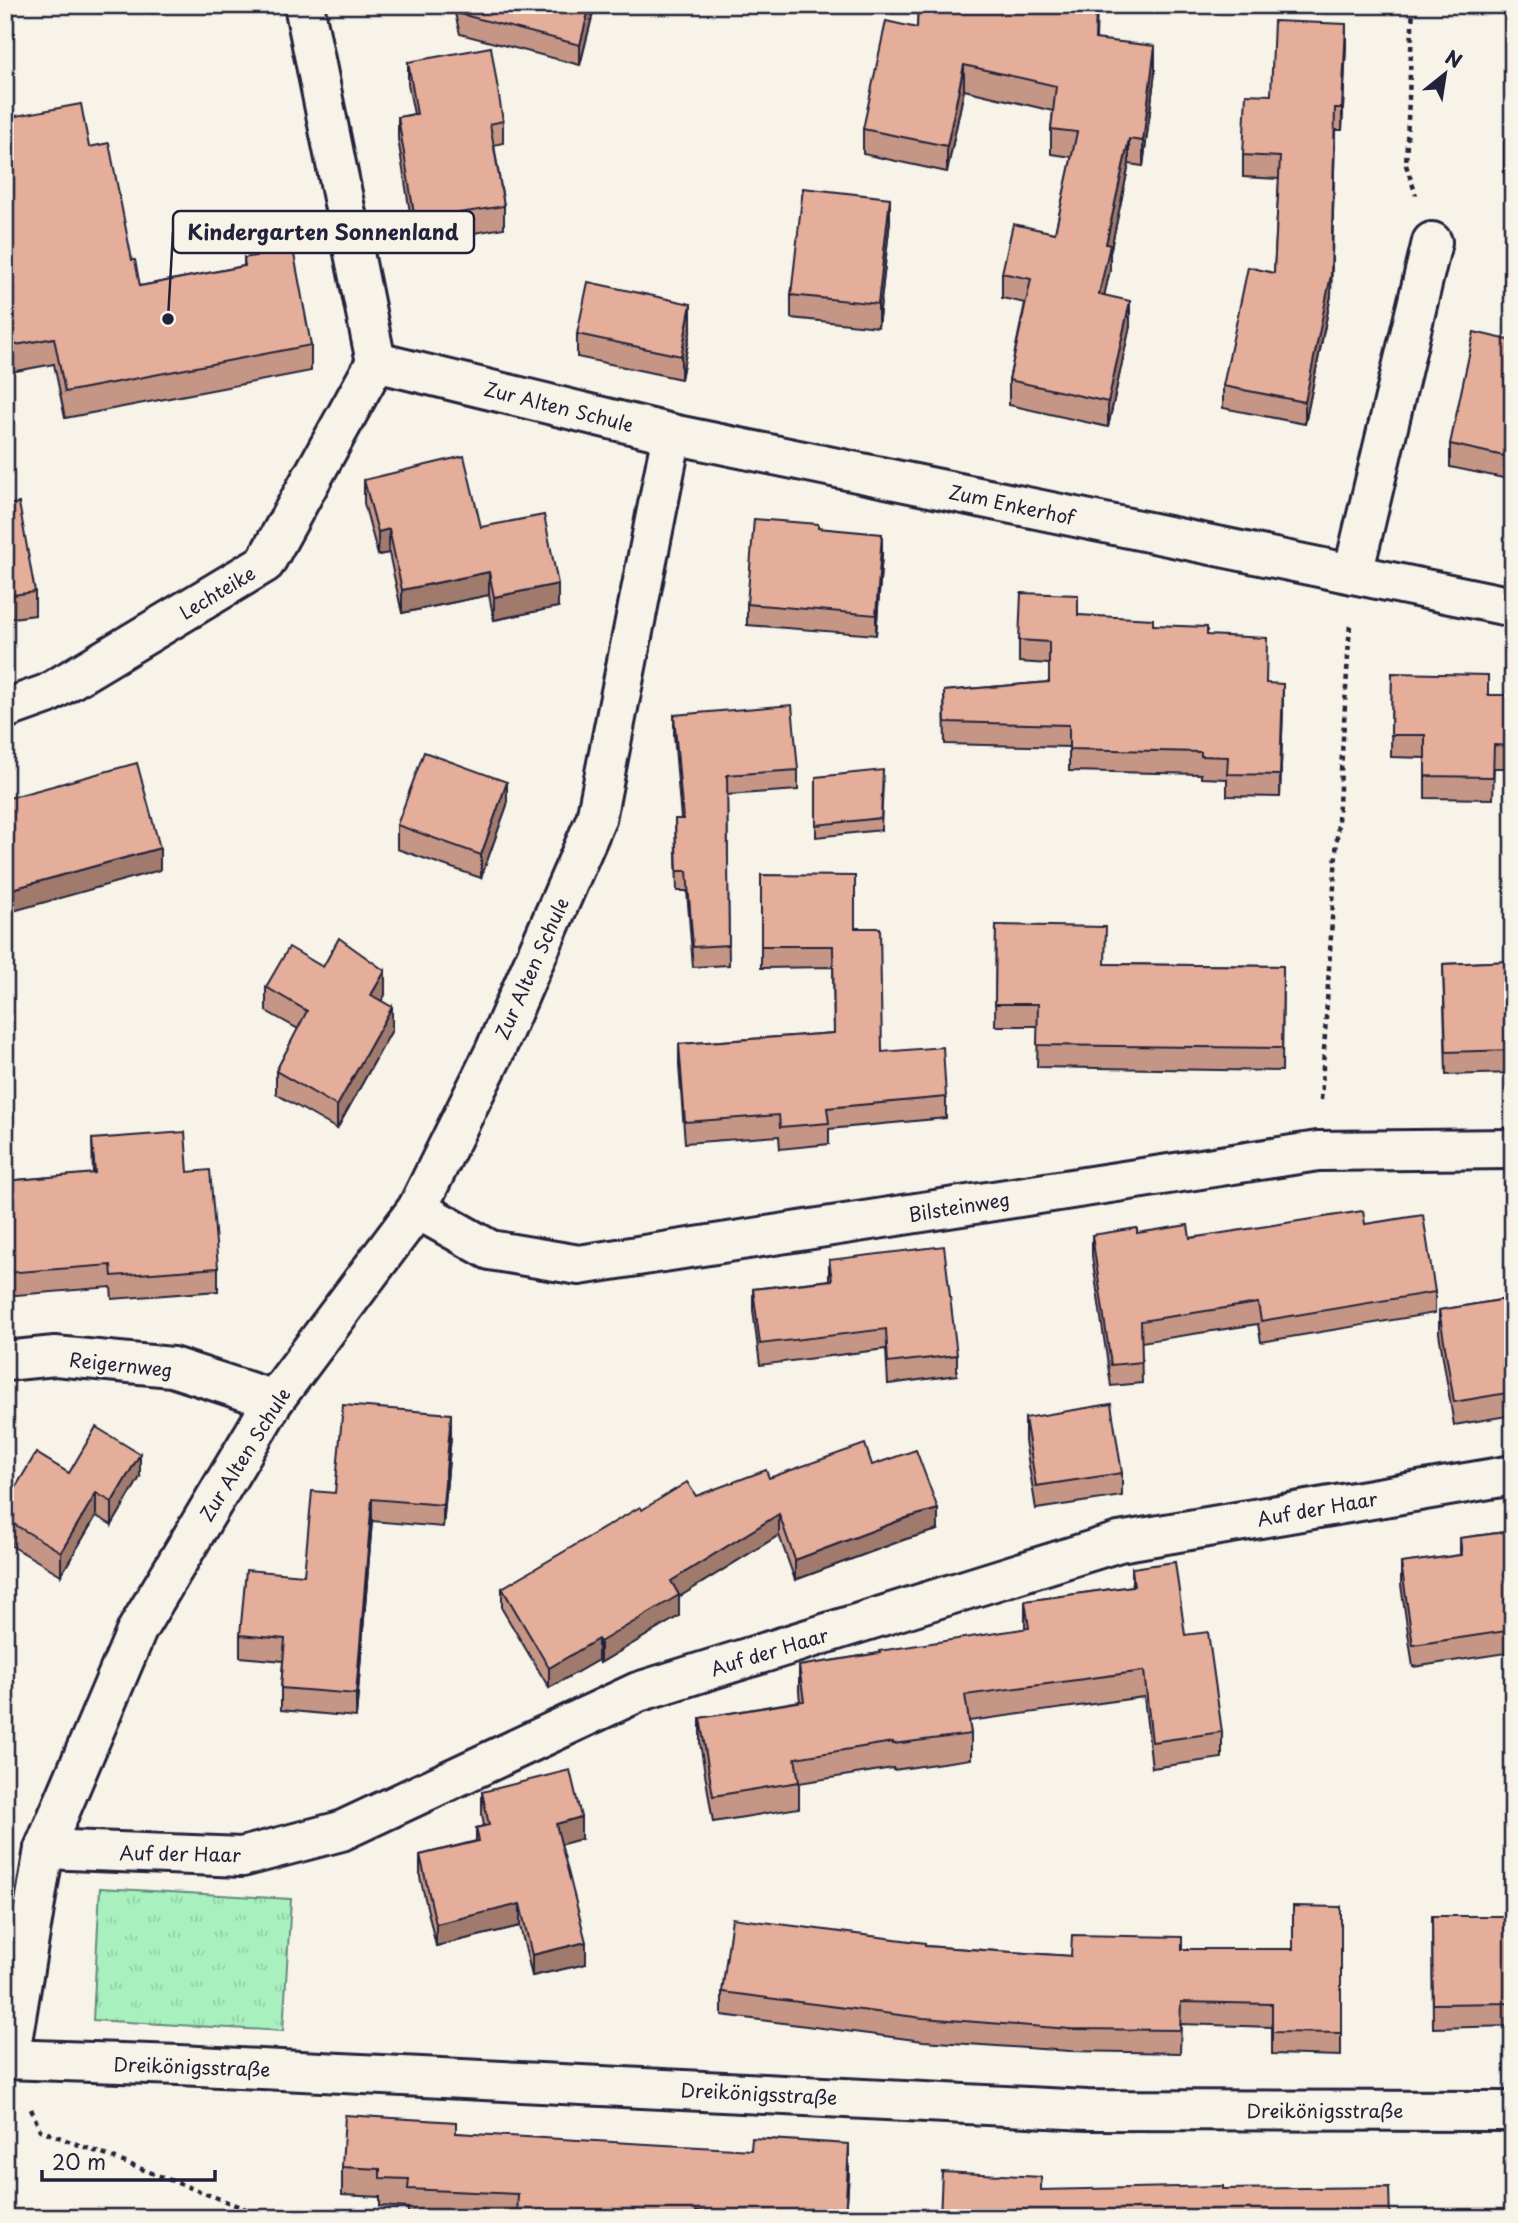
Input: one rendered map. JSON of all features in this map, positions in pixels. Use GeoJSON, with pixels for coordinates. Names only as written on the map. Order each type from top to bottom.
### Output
{"type":"FeatureCollection","features":[{"type":"Feature","properties":{"kind":"street"},"geometry":{"type":"LineString","coordinates":[[304,5],[376,362]]}},
{"type":"Feature","properties":{"kind":"street"},"geometry":{"type":"LineString","coordinates":[[1353,574],[1432,242]]}},
{"type":"Feature","properties":{"kind":"street","name":"Zur Alten Schule"},"geometry":{"type":"LineString","coordinates":[[7,2059],[44,1849],[136,1630],[274,1400],[417,1209],[494,1053],[596,819],[672,434],[376,362]]}},
{"type":"Feature","properties":{"kind":"street","name":"Lechteike"},"geometry":{"type":"LineString","coordinates":[[5,709],[47,694],[265,563],[376,362]]}},
{"type":"Feature","properties":{"kind":"street","name":"Zum Enkerhof"},"geometry":{"type":"LineString","coordinates":[[672,434],[1513,607]]}},
{"type":"Feature","properties":{"kind":"street","name":"Bilsteinweg"},"geometry":{"type":"LineString","coordinates":[[417,1209],[490,1250],[579,1265],[1318,1151],[1513,1149]]}},
{"type":"Feature","properties":{"kind":"street","name":"Reigernweg"},"geometry":{"type":"LineString","coordinates":[[5,1361],[55,1356],[172,1367],[274,1400]]}},
{"type":"Feature","properties":{"kind":"street","name":"Auf der Haar"},"geometry":{"type":"LineString","coordinates":[[44,1849],[242,1857],[341,1831],[638,1692],[1119,1542],[1513,1475]]}},
{"type":"Feature","properties":{"kind":"street","name":"Dreikönigsstraße"},"geometry":{"type":"LineString","coordinates":[[7,2059],[179,2065],[1087,2110],[1513,2111]]}},
{"type":"Feature","properties":{"kind":"path"},"geometry":{"type":"LineString","coordinates":[[1413,5],[1406,164],[1432,242]]}},
{"type":"Feature","properties":{"kind":"path"},"geometry":{"type":"LineString","coordinates":[[1318,1151],[1353,574]]}},
{"type":"Feature","properties":{"kind":"path"},"geometry":{"type":"LineString","coordinates":[[7,2059],[40,2130],[270,2218]]}},
{"type":"Feature","properties":{"kind":"green space"},"geometry":{"type":"Polygon","coordinates":[[[100,1888],[291,1899],[283,2031],[93,2020],[100,1888]]]}},
{"type":"Feature","properties":{"kind":"building"},"geometry":{"type":"Polygon","coordinates":[[[458,5],[590,5],[580,45],[460,14],[458,5]]]}},
{"type":"Feature","properties":{"kind":"building"},"geometry":{"type":"Polygon","coordinates":[[[918,5],[1096,5],[1095,39],[1155,46],[1143,141],[1129,139],[1106,244],[1110,245],[1099,294],[1130,301],[1108,402],[1009,380],[1031,279],[1002,273],[1013,224],[1055,233],[1077,132],[1051,129],[1056,86],[964,65],[947,146],[863,129],[886,21],[917,28],[918,5]]]}},
{"type":"Feature","properties":{"kind":"building"},"geometry":{"type":"Polygon","coordinates":[[[1274,21],[1346,24],[1342,108],[1335,108],[1331,275],[1305,402],[1223,386],[1248,267],[1274,273],[1280,157],[1243,155],[1246,94],[1271,95],[1274,21]]]}},
{"type":"Feature","properties":{"kind":"building"},"geometry":{"type":"Polygon","coordinates":[[[491,47],[503,121],[490,124],[504,206],[415,220],[398,117],[417,114],[408,62],[491,47]]]}},
{"type":"Feature","properties":{"kind":"building"},"geometry":{"type":"Polygon","coordinates":[[[81,104],[89,147],[109,143],[132,260],[135,260],[140,286],[245,266],[244,258],[293,249],[311,345],[65,392],[54,338],[5,347],[5,118],[81,104]]]}},
{"type":"Feature","properties":{"kind":"building"},"geometry":{"type":"Polygon","coordinates":[[[1504,142],[1513,142],[1513,215],[1509,215],[1504,142]]]}},
{"type":"Feature","properties":{"kind":"building"},"geometry":{"type":"Polygon","coordinates":[[[803,188],[890,198],[878,304],[791,295],[803,188]]]}},
{"type":"Feature","properties":{"kind":"building"},"geometry":{"type":"Polygon","coordinates":[[[588,282],[691,304],[681,356],[577,334],[588,282]]]}},
{"type":"Feature","properties":{"kind":"building"},"geometry":{"type":"Polygon","coordinates":[[[1474,332],[1513,341],[1513,458],[1450,444],[1474,332]]]}},
{"type":"Feature","properties":{"kind":"building"},"geometry":{"type":"Polygon","coordinates":[[[464,456],[481,527],[544,515],[558,584],[494,597],[489,572],[402,590],[389,529],[378,532],[364,480],[464,456]]]}},
{"type":"Feature","properties":{"kind":"building"},"geometry":{"type":"Polygon","coordinates":[[[19,503],[35,592],[5,596],[5,505],[19,503]]]}},
{"type":"Feature","properties":{"kind":"building"},"geometry":{"type":"Polygon","coordinates":[[[754,519],[818,524],[818,528],[882,534],[876,615],[747,604],[754,519]]]}},
{"type":"Feature","properties":{"kind":"building"},"geometry":{"type":"Polygon","coordinates":[[[1021,593],[1078,595],[1078,615],[1153,619],[1153,625],[1207,627],[1207,635],[1267,638],[1266,683],[1283,684],[1280,775],[1227,774],[1228,757],[1201,756],[1201,752],[1069,749],[1069,725],[945,722],[944,691],[1049,682],[1049,642],[1019,640],[1021,593]]]}},
{"type":"Feature","properties":{"kind":"building"},"geometry":{"type":"Polygon","coordinates":[[[1392,673],[1488,675],[1488,695],[1513,695],[1513,746],[1494,745],[1493,777],[1425,776],[1425,735],[1391,735],[1392,673]]]}},
{"type":"Feature","properties":{"kind":"building"},"geometry":{"type":"Polygon","coordinates":[[[792,705],[798,770],[727,775],[729,945],[693,947],[687,871],[677,871],[675,819],[683,819],[674,715],[792,705]]]}},
{"type":"Feature","properties":{"kind":"building"},"geometry":{"type":"Polygon","coordinates":[[[424,752],[507,782],[481,855],[397,825],[424,752]]]}},
{"type":"Feature","properties":{"kind":"building"},"geometry":{"type":"Polygon","coordinates":[[[137,763],[160,848],[5,891],[5,799],[137,763]]]}},
{"type":"Feature","properties":{"kind":"building"},"geometry":{"type":"Polygon","coordinates":[[[883,770],[881,818],[816,825],[816,777],[883,770]]]}},
{"type":"Feature","properties":{"kind":"building"},"geometry":{"type":"Polygon","coordinates":[[[761,875],[855,876],[855,928],[880,928],[882,1052],[943,1047],[946,1097],[827,1108],[829,1123],[780,1127],[779,1115],[685,1122],[679,1044],[834,1033],[833,946],[761,946],[761,875]]]}},
{"type":"Feature","properties":{"kind":"building"},"geometry":{"type":"Polygon","coordinates":[[[996,925],[1106,927],[1105,964],[1283,966],[1282,1048],[1037,1045],[1038,1004],[995,1004],[996,925]]]}},
{"type":"Feature","properties":{"kind":"building"},"geometry":{"type":"Polygon","coordinates":[[[339,938],[385,971],[371,995],[392,1007],[337,1106],[276,1071],[307,1011],[266,987],[289,947],[323,967],[339,938]]]}},
{"type":"Feature","properties":{"kind":"building"},"geometry":{"type":"Polygon","coordinates":[[[1513,961],[1513,1050],[1446,1052],[1443,964],[1513,961]]]}},
{"type":"Feature","properties":{"kind":"building"},"geometry":{"type":"Polygon","coordinates":[[[185,1132],[188,1172],[210,1170],[218,1268],[112,1276],[111,1265],[5,1273],[5,1181],[95,1173],[92,1139],[185,1132]]]}},
{"type":"Feature","properties":{"kind":"building"},"geometry":{"type":"Polygon","coordinates":[[[1363,1211],[1365,1224],[1423,1215],[1435,1292],[1261,1321],[1258,1303],[1141,1321],[1142,1362],[1111,1365],[1092,1235],[1137,1228],[1137,1233],[1188,1225],[1190,1238],[1363,1211]]]}},
{"type":"Feature","properties":{"kind":"building"},"geometry":{"type":"Polygon","coordinates":[[[944,1246],[957,1355],[888,1363],[886,1329],[760,1344],[753,1289],[832,1280],[829,1260],[944,1246]]]}},
{"type":"Feature","properties":{"kind":"building"},"geometry":{"type":"Polygon","coordinates":[[[1513,1298],[1513,1392],[1454,1402],[1439,1310],[1513,1298]]]}},
{"type":"Feature","properties":{"kind":"building"},"geometry":{"type":"Polygon","coordinates":[[[1111,1404],[1122,1473],[1036,1486],[1025,1418],[1111,1404]]]}},
{"type":"Feature","properties":{"kind":"building"},"geometry":{"type":"Polygon","coordinates":[[[343,1405],[451,1414],[443,1505],[372,1499],[356,1694],[281,1688],[285,1639],[240,1635],[246,1570],[304,1575],[312,1491],[335,1493],[343,1405]]]}},
{"type":"Feature","properties":{"kind":"building"},"geometry":{"type":"Polygon","coordinates":[[[96,1427],[140,1454],[112,1502],[96,1493],[61,1552],[5,1519],[5,1505],[36,1453],[69,1473],[96,1427]]]}},
{"type":"Feature","properties":{"kind":"building"},"geometry":{"type":"Polygon","coordinates":[[[865,1444],[872,1465],[916,1450],[938,1509],[906,1518],[795,1560],[779,1514],[671,1581],[679,1595],[600,1642],[598,1639],[549,1668],[502,1588],[687,1482],[696,1496],[766,1470],[769,1478],[865,1444]]]}},
{"type":"Feature","properties":{"kind":"building"},"geometry":{"type":"Polygon","coordinates":[[[1513,1531],[1513,1630],[1413,1645],[1401,1563],[1462,1555],[1460,1538],[1513,1531]]]}},
{"type":"Feature","properties":{"kind":"building"},"geometry":{"type":"Polygon","coordinates":[[[1175,1562],[1185,1635],[1208,1632],[1222,1732],[1152,1742],[1144,1671],[965,1695],[971,1734],[893,1742],[795,1758],[799,1782],[713,1796],[700,1718],[804,1701],[799,1666],[1029,1628],[1025,1601],[1134,1586],[1132,1568],[1175,1562]]]}},
{"type":"Feature","properties":{"kind":"building"},"geometry":{"type":"Polygon","coordinates":[[[570,1770],[581,1817],[556,1824],[586,1942],[532,1955],[520,1904],[436,1924],[420,1855],[479,1841],[476,1828],[489,1825],[482,1792],[570,1770]]]}},
{"type":"Feature","properties":{"kind":"building"},"geometry":{"type":"Polygon","coordinates":[[[1293,1906],[1341,1907],[1341,2033],[1272,2032],[1272,2004],[1181,2002],[1180,2030],[1070,2029],[923,2018],[722,1992],[732,1918],[925,1943],[925,1946],[1071,1956],[1072,1935],[1182,1937],[1182,1949],[1293,1949],[1293,1906]]]}},
{"type":"Feature","properties":{"kind":"building"},"geometry":{"type":"Polygon","coordinates":[[[1432,1916],[1513,1916],[1513,2003],[1433,2004],[1432,1916]]]}},
{"type":"Feature","properties":{"kind":"building"},"geometry":{"type":"Polygon","coordinates":[[[345,2115],[456,2122],[456,2133],[751,2150],[752,2138],[849,2144],[845,2218],[800,2218],[696,2211],[696,2218],[517,2218],[518,2194],[408,2189],[409,2179],[380,2178],[380,2169],[342,2167],[345,2115]]]}},
{"type":"Feature","properties":{"kind":"building"},"geometry":{"type":"Polygon","coordinates":[[[942,2172],[1041,2177],[1041,2190],[1223,2186],[1223,2189],[1389,2187],[1390,2218],[940,2218],[942,2172]]]}},
{"type":"Feature","properties":{"kind":"place","name":"Kindergarten Sonnenland"},"geometry":{"type":"Point","coordinates":[168,319]}}]}
